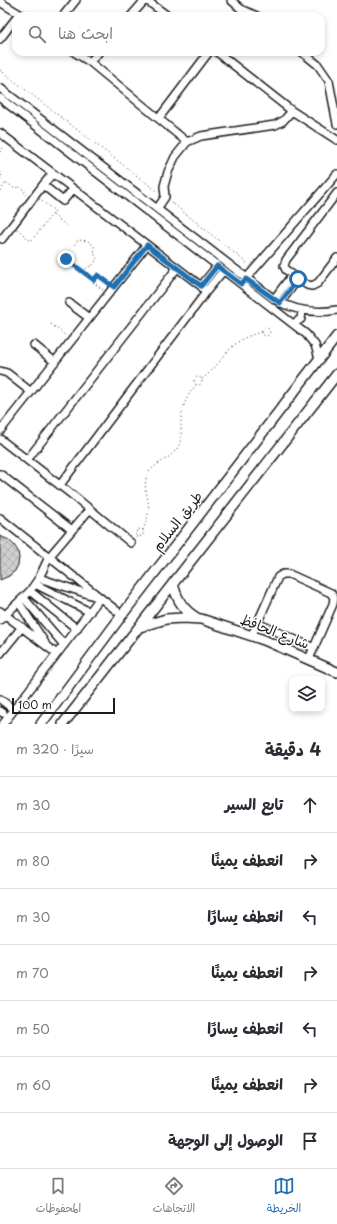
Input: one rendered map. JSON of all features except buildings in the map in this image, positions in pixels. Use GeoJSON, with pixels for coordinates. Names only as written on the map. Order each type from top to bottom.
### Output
{"type":"FeatureCollection","features":[{"type":"Feature","properties":{"kind":"main road","name":"طريق السلام"},"geometry":{"type":"LineString","coordinates":[[41,724],[122,615],[337,336]]}},
{"type":"Feature","properties":{"kind":"main road"},"geometry":{"type":"LineString","coordinates":[[63,724],[337,374]]}},
{"type":"Feature","properties":{"kind":"main road","name":"شارع الحافظ"},"geometry":{"type":"LineString","coordinates":[[173,584],[177,597],[184,608],[200,619]]}},
{"type":"Feature","properties":{"kind":"main road","name":"شارع الحافظ"},"geometry":{"type":"LineString","coordinates":[[139,628],[166,619],[200,619],[252,635],[337,672]]}},
{"type":"Feature","properties":{"kind":"street"},"geometry":{"type":"LineString","coordinates":[[66,12],[76,0]]}},
{"type":"Feature","properties":{"kind":"street"},"geometry":{"type":"LineString","coordinates":[[135,12],[146,0],[162,12]]}},
{"type":"Feature","properties":{"kind":"street"},"geometry":{"type":"LineString","coordinates":[[231,0],[249,12]]}},
{"type":"Feature","properties":{"kind":"street"},"geometry":{"type":"LineString","coordinates":[[0,2],[14,12]]}},
{"type":"Feature","properties":{"kind":"street"},"geometry":{"type":"LineString","coordinates":[[0,39],[12,24]]}},
{"type":"Feature","properties":{"kind":"street"},"geometry":{"type":"LineString","coordinates":[[80,56],[90,62],[187,142]]}},
{"type":"Feature","properties":{"kind":"street"},"geometry":{"type":"LineString","coordinates":[[90,62],[95,56]]}},
{"type":"Feature","properties":{"kind":"street"},"geometry":{"type":"LineString","coordinates":[[159,118],[206,56]]}},
{"type":"Feature","properties":{"kind":"street"},"geometry":{"type":"LineString","coordinates":[[222,56],[292,111],[337,140]]}},
{"type":"Feature","properties":{"kind":"street"},"geometry":{"type":"LineString","coordinates":[[307,56],[318,65],[329,81],[337,124]]}},
{"type":"Feature","properties":{"kind":"street"},"geometry":{"type":"LineString","coordinates":[[0,88],[157,209],[244,282],[311,339],[315,345],[319,359]]}},
{"type":"Feature","properties":{"kind":"street"},"geometry":{"type":"LineString","coordinates":[[0,98],[220,268],[277,301],[302,311],[327,312],[337,310]]}},
{"type":"Feature","properties":{"kind":"street"},"geometry":{"type":"LineString","coordinates":[[157,209],[165,197],[164,186],[168,172],[175,157],[187,142],[201,136],[275,125],[283,121],[292,111]]}},
{"type":"Feature","properties":{"kind":"street"},"geometry":{"type":"LineString","coordinates":[[0,133],[177,268],[203,290]]}},
{"type":"Feature","properties":{"kind":"street"},"geometry":{"type":"LineString","coordinates":[[2,239],[34,201],[53,173]]}},
{"type":"Feature","properties":{"kind":"street"},"geometry":{"type":"LineString","coordinates":[[244,282],[337,174]]}},
{"type":"Feature","properties":{"kind":"street"},"geometry":{"type":"LineString","coordinates":[[43,186],[64,201],[73,189]]}},
{"type":"Feature","properties":{"kind":"street"},"geometry":{"type":"LineString","coordinates":[[337,193],[285,262],[285,268],[309,286],[316,284],[337,258]]}},
{"type":"Feature","properties":{"kind":"street"},"geometry":{"type":"LineString","coordinates":[[0,431],[147,245]]}},
{"type":"Feature","properties":{"kind":"street"},"geometry":{"type":"LineString","coordinates":[[27,460],[177,268]]}},
{"type":"Feature","properties":{"kind":"street"},"geometry":{"type":"LineString","coordinates":[[60,485],[220,268]]}},
{"type":"Feature","properties":{"kind":"street"},"geometry":{"type":"LineString","coordinates":[[277,301],[295,277]]}},
{"type":"Feature","properties":{"kind":"street"},"geometry":{"type":"LineString","coordinates":[[69,303],[90,318]]}},
{"type":"Feature","properties":{"kind":"street"},"geometry":{"type":"LineString","coordinates":[[293,324],[301,319],[302,311]]}},
{"type":"Feature","properties":{"kind":"street"},"geometry":{"type":"LineString","coordinates":[[34,346],[55,362]]}},
{"type":"Feature","properties":{"kind":"street"},"geometry":{"type":"LineString","coordinates":[[0,371],[7,373],[31,392]]}},
{"type":"Feature","properties":{"kind":"street"},"geometry":{"type":"LineString","coordinates":[[0,439],[60,485],[131,543]]}},
{"type":"Feature","properties":{"kind":"street"},"geometry":{"type":"LineString","coordinates":[[0,474],[72,530]]}},
{"type":"Feature","properties":{"kind":"street"},"geometry":{"type":"LineString","coordinates":[[57,654],[22,627],[2,615],[21,600],[30,590],[37,581],[49,557],[90,509]]}},
{"type":"Feature","properties":{"kind":"street"},"geometry":{"type":"LineString","coordinates":[[0,518],[122,615]]}},
{"type":"Feature","properties":{"kind":"street"},"geometry":{"type":"LineString","coordinates":[[252,635],[277,579],[280,575],[289,574],[328,591],[333,595],[334,601],[309,659]]}},
{"type":"Feature","properties":{"kind":"street"},"geometry":{"type":"LineString","coordinates":[[37,581],[100,598]]}},
{"type":"Feature","properties":{"kind":"street"},"geometry":{"type":"LineString","coordinates":[[37,581],[90,612]]}},
{"type":"Feature","properties":{"kind":"street"},"geometry":{"type":"LineString","coordinates":[[30,590],[77,629]]}},
{"type":"Feature","properties":{"kind":"street"},"geometry":{"type":"LineString","coordinates":[[3,724],[100,598]]}},
{"type":"Feature","properties":{"kind":"street"},"geometry":{"type":"LineString","coordinates":[[21,600],[64,645]]}},
{"type":"Feature","properties":{"kind":"street"},"geometry":{"type":"LineString","coordinates":[[21,600],[48,647]]}},
{"type":"Feature","properties":{"kind":"street"},"geometry":{"type":"LineString","coordinates":[[257,623],[314,648]]}},
{"type":"Feature","properties":{"kind":"street"},"geometry":{"type":"LineString","coordinates":[[0,654],[22,627]]}},
{"type":"Feature","properties":{"kind":"street"},"geometry":{"type":"LineString","coordinates":[[0,698],[14,710]]}},
{"type":"Feature","properties":{"kind":"path"},"geometry":{"type":"LineString","coordinates":[[0,70],[165,197],[255,269]]}},
{"type":"Feature","properties":{"kind":"path"},"geometry":{"type":"LineString","coordinates":[[0,152],[8,140]]}},
{"type":"Feature","properties":{"kind":"path"},"geometry":{"type":"LineString","coordinates":[[0,172],[2,174],[0,178],[15,189],[18,186],[34,201]]}},
{"type":"Feature","properties":{"kind":"path"},"geometry":{"type":"LineString","coordinates":[[0,191],[6,183]]}},
{"type":"Feature","properties":{"kind":"path"},"geometry":{"type":"LineString","coordinates":[[40,199],[54,210],[52,215],[32,240],[17,229],[34,201],[40,199]]}},
{"type":"Feature","properties":{"kind":"path"},"geometry":{"type":"LineString","coordinates":[[52,215],[68,227]]}},
{"type":"Feature","properties":{"kind":"path"},"geometry":{"type":"LineString","coordinates":[[83,272],[88,267],[93,265],[98,259],[95,256],[94,246],[88,241],[78,240],[69,252],[70,254],[66,259],[83,272],[94,280],[93,282],[109,294]]}},
{"type":"Feature","properties":{"kind":"path"},"geometry":{"type":"LineString","coordinates":[[94,280],[98,275],[114,287]]}},
{"type":"Feature","properties":{"kind":"path"},"geometry":{"type":"LineString","coordinates":[[50,324],[72,340]]}},
{"type":"Feature","properties":{"kind":"path"},"geometry":{"type":"LineString","coordinates":[[143,530],[138,529],[136,531],[137,536],[143,535],[149,507],[145,485],[146,478],[149,471],[154,466],[168,459],[178,446],[181,438],[184,403],[187,396],[196,385],[200,386],[202,384],[202,379],[237,342],[262,332],[264,328],[268,328],[270,330],[266,336],[262,332]]}},
{"type":"Feature","properties":{"kind":"path"},"geometry":{"type":"LineString","coordinates":[[196,385],[194,382],[197,377],[202,379]]}},
{"type":"Feature","properties":{"kind":"route"},"geometry":{"type":"LineString","coordinates":[[66,259],[94,280],[98,275],[114,287],[147,245],[201,286],[217,266],[241,284],[246,279],[280,303],[298,279]]}}]}
